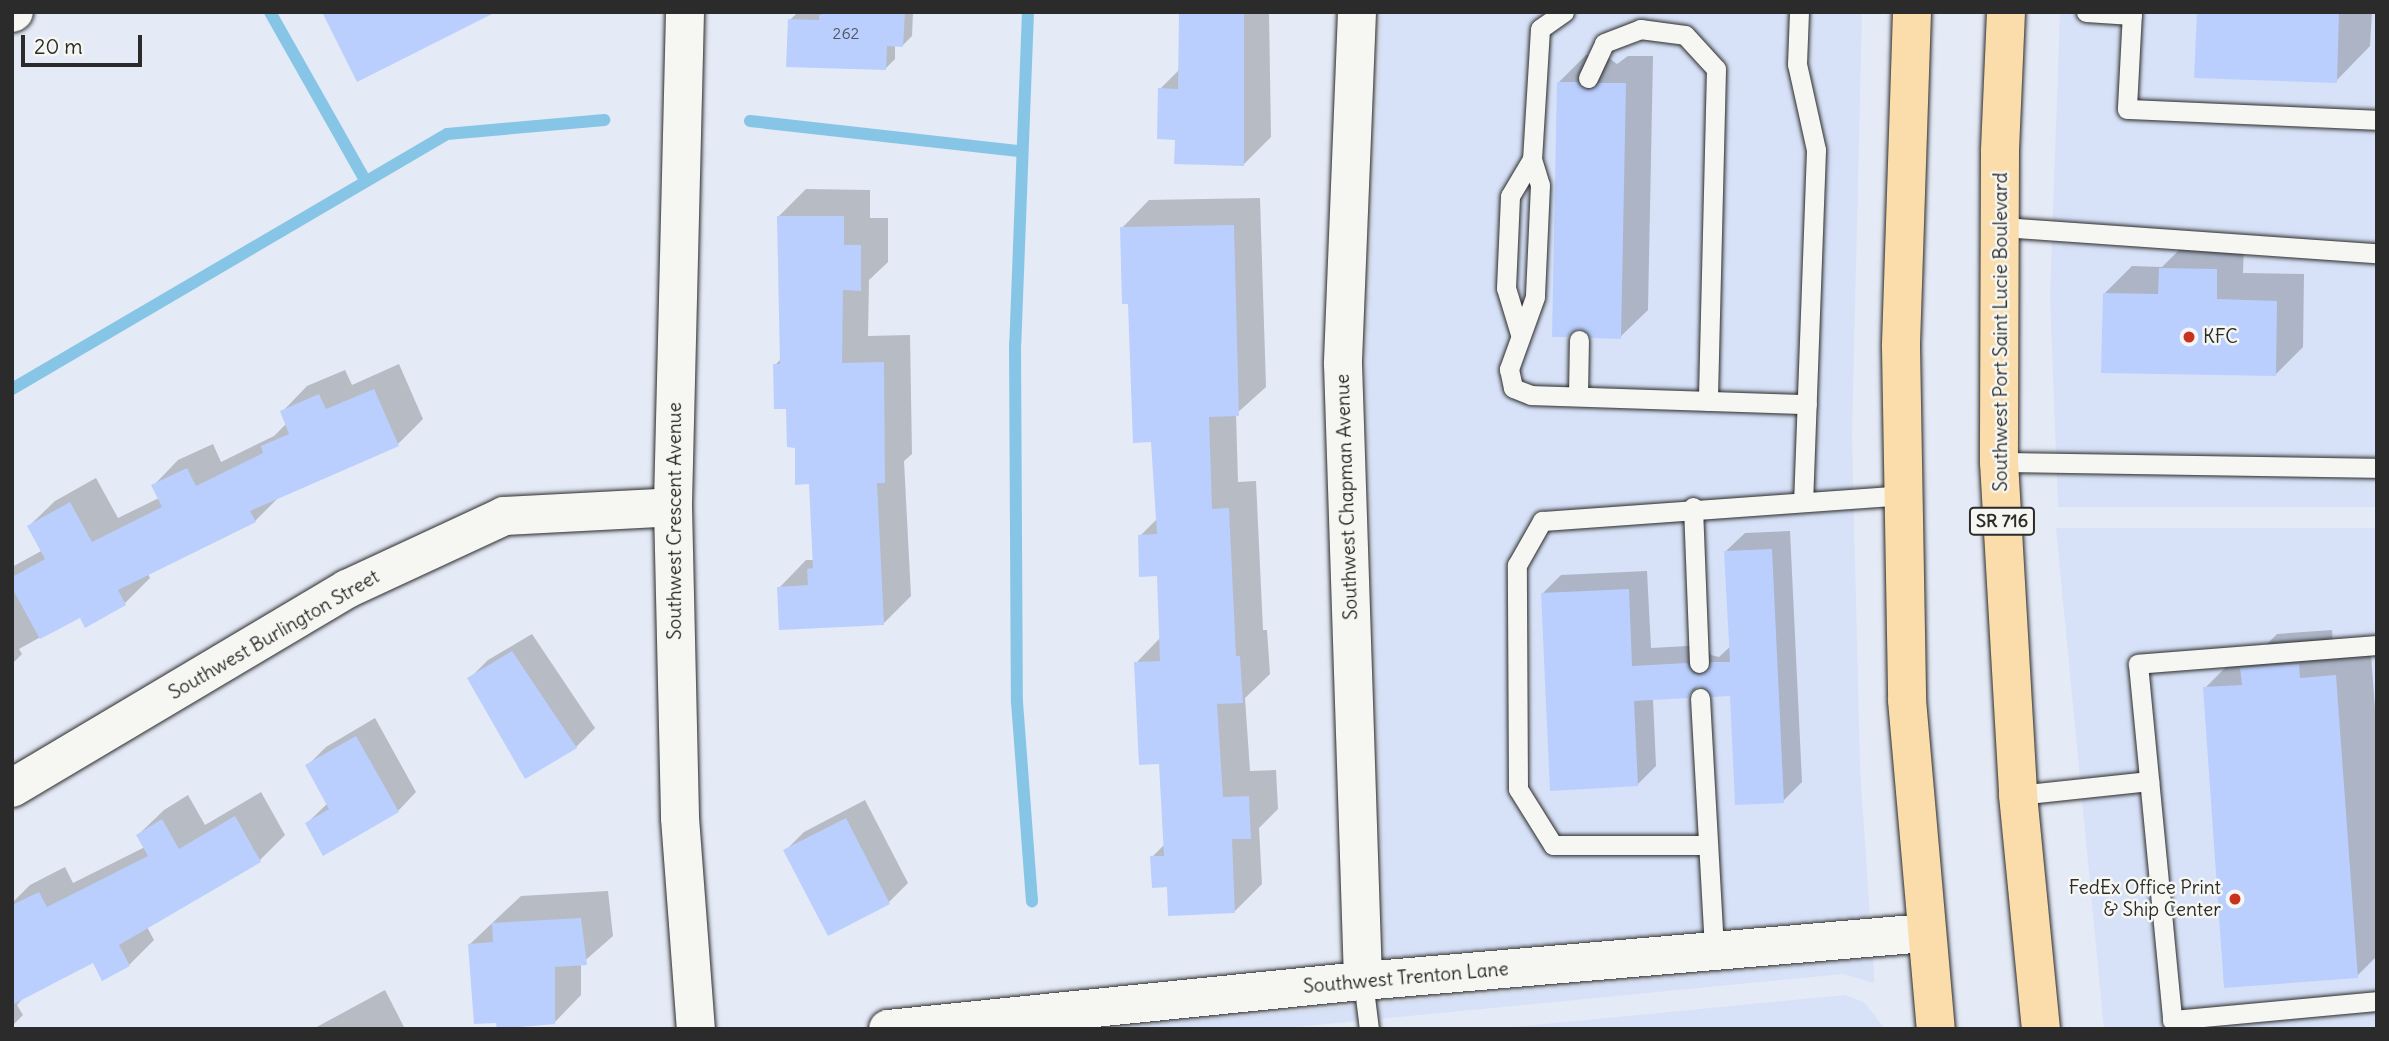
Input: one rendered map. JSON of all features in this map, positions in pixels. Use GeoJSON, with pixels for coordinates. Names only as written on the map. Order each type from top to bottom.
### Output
{"type":"FeatureCollection","features":[{"type":"Feature","properties":{"kind":"main road"},"geometry":{"type":"LineString","coordinates":[[1912,12],[1901,347],[1907,700],[1925,933],[1936,1029]]}},
{"type":"Feature","properties":{"kind":"main road","name":"Southwest Port Saint Lucie Boulevard"},"geometry":{"type":"LineString","coordinates":[[2006,12],[1999,463],[2018,795],[2041,1029]]}},
{"type":"Feature","properties":{"kind":"street","name":"Southwest Crescent Avenue"},"geometry":{"type":"LineString","coordinates":[[685,12],[673,507],[680,818],[696,1029]]}},
{"type":"Feature","properties":{"kind":"street","name":"Southwest Chapman Avenue"},"geometry":{"type":"LineString","coordinates":[[1357,12],[1343,363],[1363,981]]}},
{"type":"Feature","properties":{"kind":"street","name":"Southwest Burlington Street"},"geometry":{"type":"LineString","coordinates":[[12,788],[347,589],[504,516],[673,507]]}},
{"type":"Feature","properties":{"kind":"street","name":"Southwest Trenton Lane"},"geometry":{"type":"LineString","coordinates":[[888,1029],[1363,981],[1925,933]]}},
{"type":"Feature","properties":{"kind":"lane"},"geometry":{"type":"LineString","coordinates":[[1564,12],[1540,29],[1532,159],[1540,185],[1535,297],[1509,369],[1513,388],[1531,395],[1807,404]]}},
{"type":"Feature","properties":{"kind":"lane"},"geometry":{"type":"LineString","coordinates":[[1799,12],[1797,64],[1816,150],[1803,501]]}},
{"type":"Feature","properties":{"kind":"lane"},"geometry":{"type":"LineString","coordinates":[[2086,12],[2132,14],[2127,109],[2377,120]]}},
{"type":"Feature","properties":{"kind":"lane"},"geometry":{"type":"LineString","coordinates":[[1588,78],[1604,43],[1640,29],[1685,35],[1716,69],[1708,401]]}},
{"type":"Feature","properties":{"kind":"lane"},"geometry":{"type":"LineString","coordinates":[[1520,334],[1506,288],[1510,196],[1532,159]]}},
{"type":"Feature","properties":{"kind":"lane"},"geometry":{"type":"LineString","coordinates":[[2001,227],[2377,253]]}},
{"type":"Feature","properties":{"kind":"lane"},"geometry":{"type":"LineString","coordinates":[[1578,395],[1579,340]]}},
{"type":"Feature","properties":{"kind":"lane"},"geometry":{"type":"LineString","coordinates":[[1999,463],[2377,468]]}},
{"type":"Feature","properties":{"kind":"lane"},"geometry":{"type":"LineString","coordinates":[[1707,845],[1553,845],[1518,789],[1517,565],[1542,521],[1693,507],[1903,495]]}},
{"type":"Feature","properties":{"kind":"lane"},"geometry":{"type":"LineString","coordinates":[[1693,507],[1699,663]]}},
{"type":"Feature","properties":{"kind":"lane"},"geometry":{"type":"LineString","coordinates":[[2377,645],[2138,664],[2172,1020],[2377,1001]]}},
{"type":"Feature","properties":{"kind":"lane"},"geometry":{"type":"LineString","coordinates":[[1700,698],[1714,951]]}},
{"type":"Feature","properties":{"kind":"lane"},"geometry":{"type":"LineString","coordinates":[[2018,795],[2149,781]]}},
{"type":"Feature","properties":{"kind":"lane"},"geometry":{"type":"LineString","coordinates":[[1363,981],[1369,1029]]}},
{"type":"Feature","properties":{"kind":"shaded area"},"geometry":{"type":"Polygon","coordinates":[[[1381,12],[1862,12],[1852,435],[1860,768],[1870,917],[1385,958],[1366,364],[1381,12]]]}},
{"type":"Feature","properties":{"kind":"shaded area"},"geometry":{"type":"Polygon","coordinates":[[[2060,12],[2377,12],[2377,507],[2058,507],[2050,297],[2060,12]]]}},
{"type":"Feature","properties":{"kind":"shaded area"},"geometry":{"type":"Polygon","coordinates":[[[2056,528],[2377,528],[2377,1029],[2104,1029],[2056,528]]]}},
{"type":"Feature","properties":{"kind":"shaded area"},"geometry":{"type":"Polygon","coordinates":[[[1873,959],[1874,983],[1843,974],[1275,1029],[1098,1029],[1873,959]]]}},
{"type":"Feature","properties":{"kind":"shaded area"},"geometry":{"type":"Polygon","coordinates":[[[1845,995],[1865,1003],[1885,1029],[1493,1029],[1845,995]]]}},
{"type":"Feature","properties":{"kind":"building"},"geometry":{"type":"Polygon","coordinates":[[[322,12],[496,12],[357,82],[322,12]]]}},
{"type":"Feature","properties":{"kind":"building"},"geometry":{"type":"Polygon","coordinates":[[[829,12],[905,12],[903,47],[887,46],[886,70],[786,67],[788,19],[819,20],[819,15],[829,12]]]}},
{"type":"Feature","properties":{"kind":"building"},"geometry":{"type":"Polygon","coordinates":[[[1179,12],[1244,12],[1244,166],[1174,164],[1175,140],[1157,139],[1158,88],[1178,89],[1179,12]]]}},
{"type":"Feature","properties":{"kind":"building"},"geometry":{"type":"Polygon","coordinates":[[[2197,12],[2339,12],[2337,83],[2194,78],[2197,12]]]}},
{"type":"Feature","properties":{"kind":"building"},"geometry":{"type":"Polygon","coordinates":[[[1557,82],[1577,82],[1588,90],[1599,83],[1626,83],[1621,339],[1591,338],[1579,328],[1567,337],[1552,337],[1557,82]]]}},
{"type":"Feature","properties":{"kind":"building"},"geometry":{"type":"Polygon","coordinates":[[[777,216],[844,216],[844,245],[861,245],[861,291],[843,290],[842,363],[884,362],[885,483],[877,483],[884,625],[779,630],[777,587],[808,585],[807,569],[813,568],[809,484],[795,485],[795,448],[787,447],[786,409],[774,409],[773,364],[780,364],[777,216]]]}},
{"type":"Feature","properties":{"kind":"building"},"geometry":{"type":"Polygon","coordinates":[[[1234,225],[1239,416],[1209,417],[1212,509],[1229,508],[1236,656],[1240,656],[1243,703],[1217,704],[1223,797],[1249,796],[1251,839],[1232,839],[1235,913],[1168,916],[1167,887],[1152,888],[1150,856],[1164,856],[1159,764],[1139,765],[1134,662],[1160,661],[1157,576],[1139,577],[1138,535],[1157,534],[1151,442],[1133,443],[1128,304],[1122,304],[1120,227],[1234,225]]]}},
{"type":"Feature","properties":{"kind":"building","name":"KFC"},"geometry":{"type":"Polygon","coordinates":[[[2159,268],[2217,269],[2217,299],[2277,301],[2276,376],[2101,373],[2103,293],[2158,294],[2159,268]]]}},
{"type":"Feature","properties":{"kind":"building"},"geometry":{"type":"Polygon","coordinates":[[[374,389],[399,446],[250,511],[256,522],[118,590],[126,605],[85,628],[80,618],[40,639],[12,588],[12,577],[45,559],[27,526],[70,502],[92,542],[162,507],[151,485],[187,468],[196,486],[263,453],[261,446],[289,434],[280,411],[319,394],[326,409],[374,389]]]}},
{"type":"Feature","properties":{"kind":"building"},"geometry":{"type":"Polygon","coordinates":[[[1772,549],[1784,803],[1735,805],[1730,696],[1712,697],[1700,686],[1693,688],[1688,698],[1634,701],[1638,786],[1550,791],[1541,593],[1629,589],[1632,666],[1687,663],[1693,673],[1700,675],[1711,662],[1730,662],[1724,551],[1772,549]]]}},
{"type":"Feature","properties":{"kind":"building"},"geometry":{"type":"Polygon","coordinates":[[[512,651],[577,748],[525,779],[467,678],[512,651]]]}},
{"type":"Feature","properties":{"kind":"building"},"geometry":{"type":"Polygon","coordinates":[[[2299,664],[2300,678],[2336,675],[2358,978],[2224,988],[2203,687],[2242,685],[2240,668],[2299,664]]]}},
{"type":"Feature","properties":{"kind":"building"},"geometry":{"type":"Polygon","coordinates":[[[356,736],[399,812],[323,856],[305,823],[329,809],[305,765],[356,736]]]}},
{"type":"Feature","properties":{"kind":"building"},"geometry":{"type":"Polygon","coordinates":[[[235,816],[261,862],[119,945],[130,966],[102,981],[93,963],[12,1005],[12,905],[39,892],[47,907],[148,856],[136,835],[162,819],[179,849],[235,816]]]}},
{"type":"Feature","properties":{"kind":"building"},"geometry":{"type":"Polygon","coordinates":[[[846,818],[890,904],[828,936],[783,850],[846,818]]]}},
{"type":"Feature","properties":{"kind":"building"},"geometry":{"type":"Polygon","coordinates":[[[581,918],[587,965],[555,967],[555,1024],[497,1029],[496,1023],[474,1024],[468,944],[493,942],[492,923],[581,918]]]}},
{"type":"Feature","properties":{"kind":"waterway"},"geometry":{"type":"LineString","coordinates":[[270,12],[365,180]]}},
{"type":"Feature","properties":{"kind":"waterway"},"geometry":{"type":"LineString","coordinates":[[1028,12],[1015,344],[1017,702],[1032,901]]}},
{"type":"Feature","properties":{"kind":"waterway"},"geometry":{"type":"LineString","coordinates":[[12,389],[447,134],[604,120]]}},
{"type":"Feature","properties":{"kind":"waterway"},"geometry":{"type":"LineString","coordinates":[[750,121],[1019,151]]}},
{"type":"Feature","properties":{"kind":"place","name":"KFC"},"geometry":{"type":"Point","coordinates":[2189,337]}},
{"type":"Feature","properties":{"kind":"place","name":"FedEx Office Print & Ship Center"},"geometry":{"type":"Point","coordinates":[2235,899]}}]}
